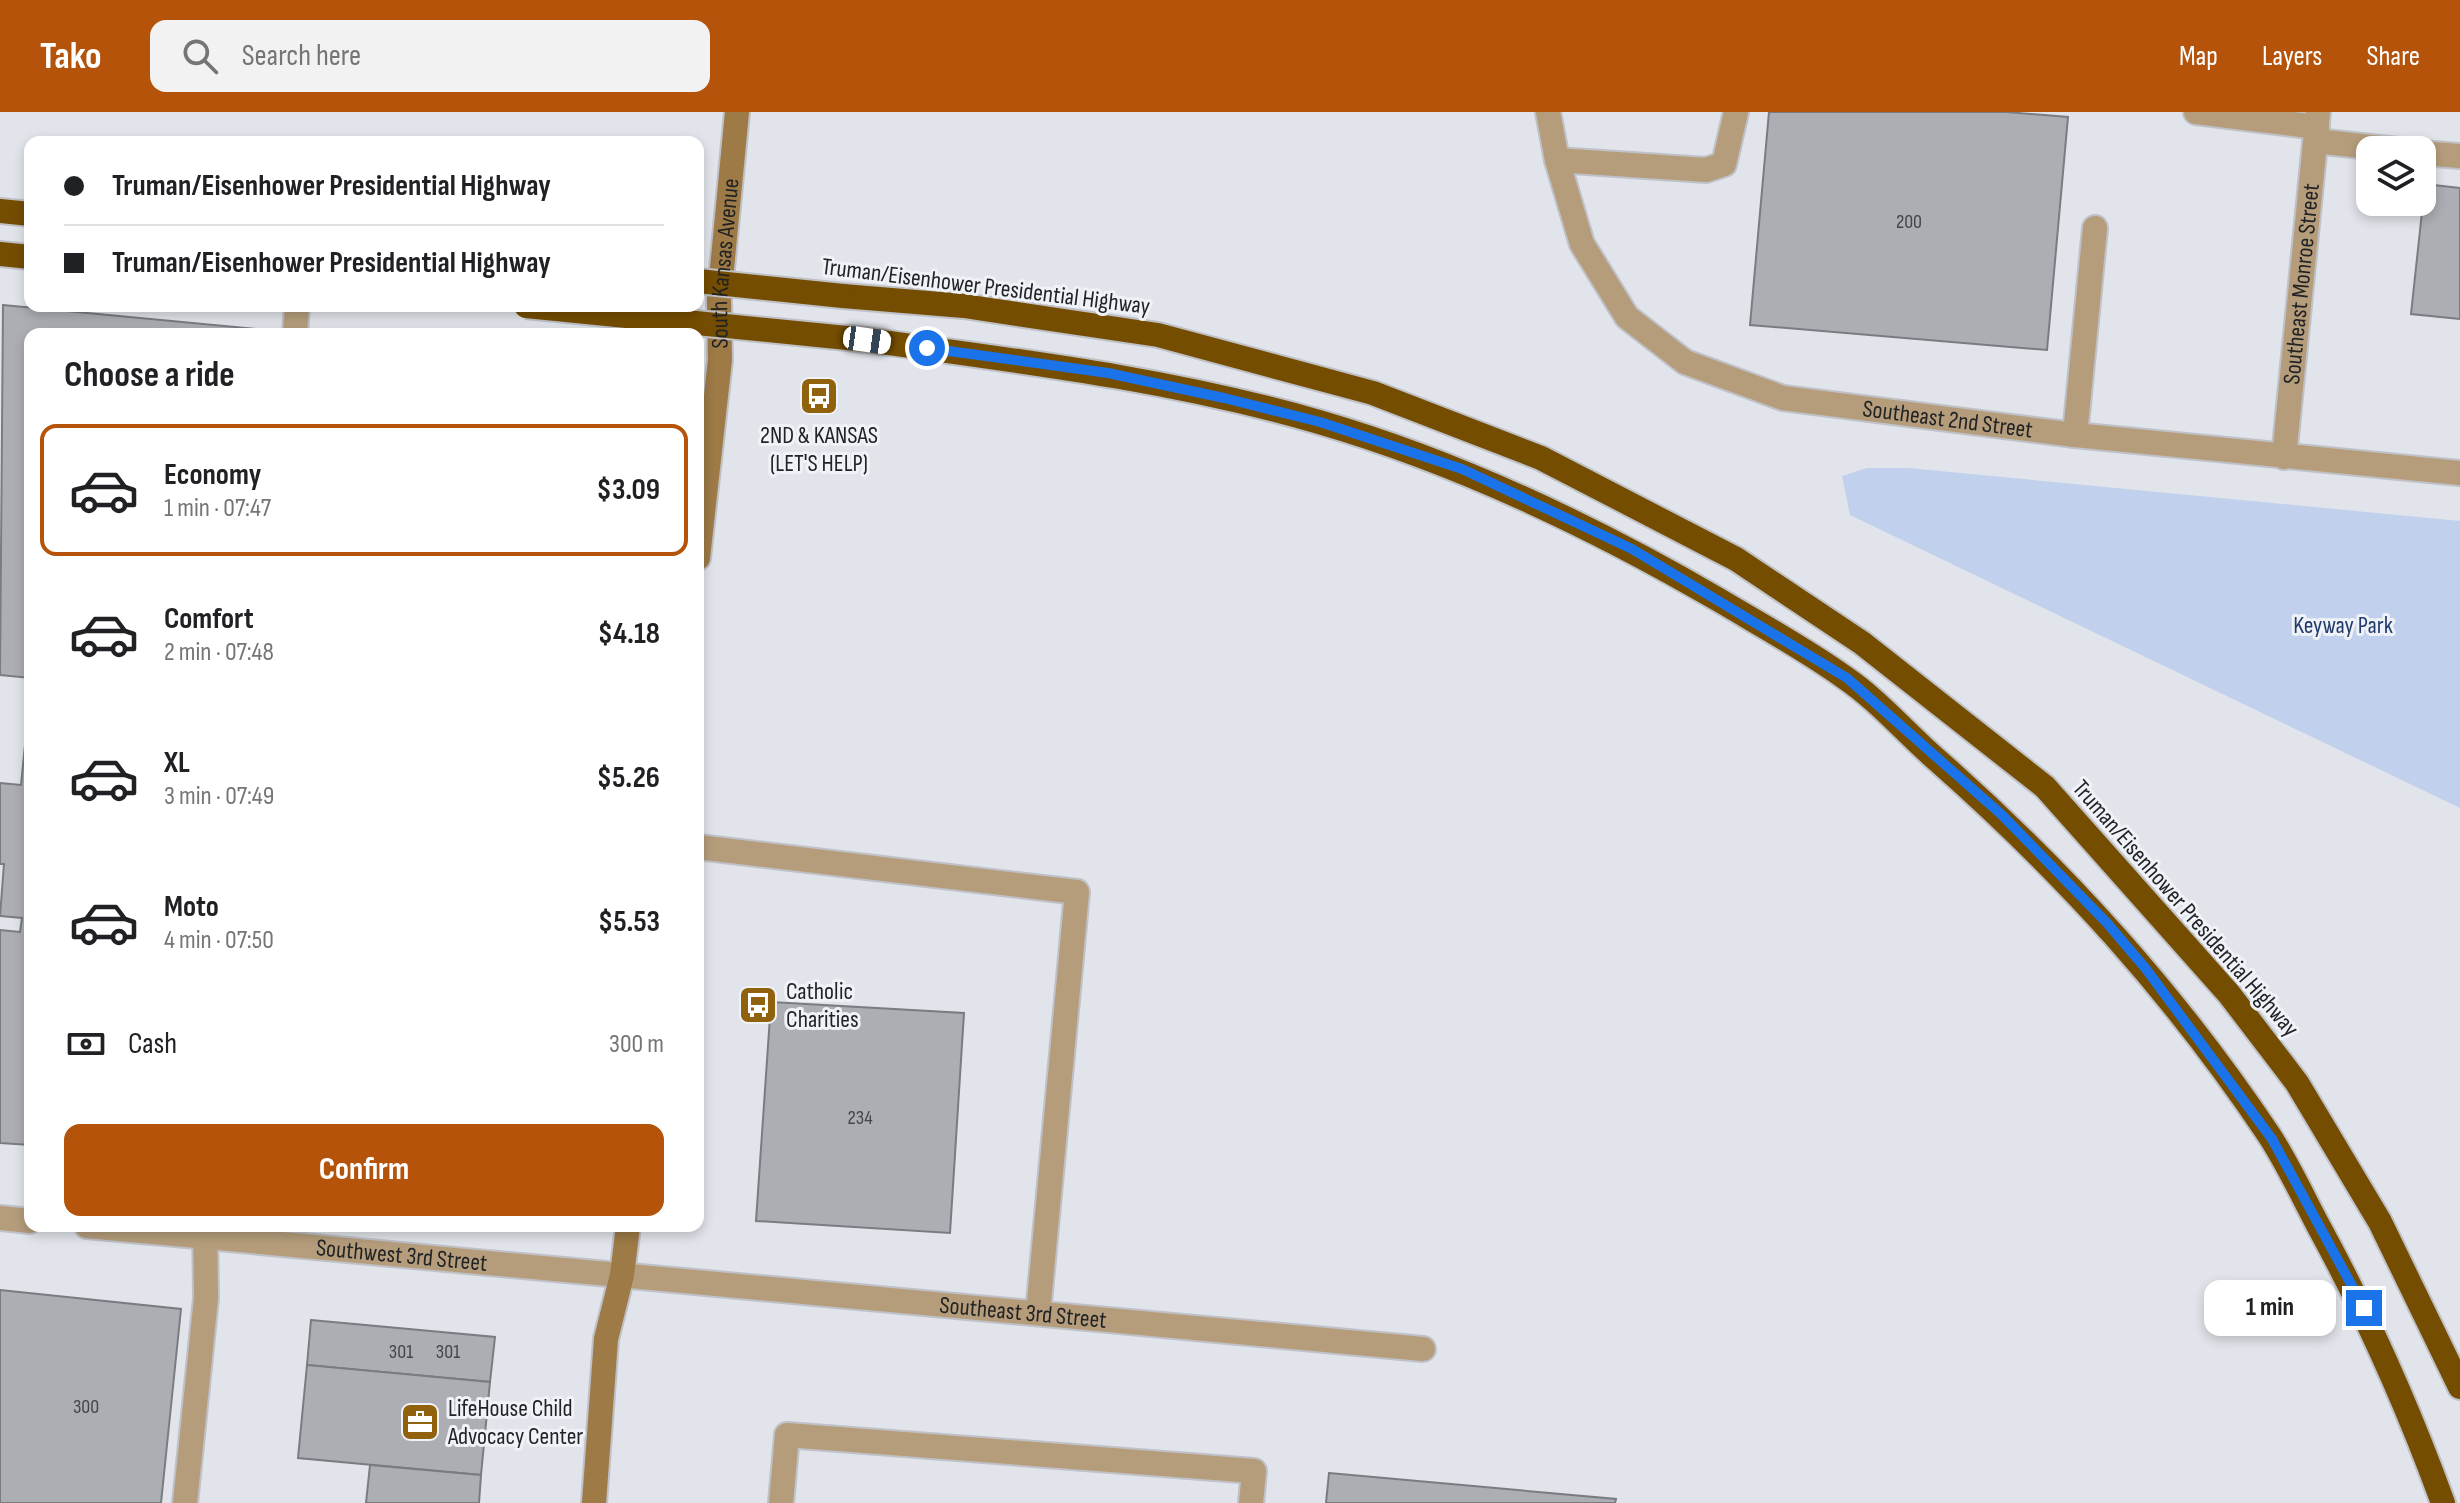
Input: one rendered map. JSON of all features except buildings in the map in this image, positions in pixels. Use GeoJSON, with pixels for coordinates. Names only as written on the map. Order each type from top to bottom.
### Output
{"type":"FeatureCollection","features":[{"type":"Feature","properties":{"kind":"highway"},"geometry":{"type":"LineString","coordinates":[[0,211],[24,213]]}},
{"type":"Feature","properties":{"kind":"highway"},"geometry":{"type":"LineString","coordinates":[[0,254],[24,256]]}},
{"type":"Feature","properties":{"kind":"highway","name":"Truman/Eisenhower Presidential Highway"},"geometry":{"type":"LineString","coordinates":[[704,282],[964,306],[1158,335],[1373,393],[1541,458],[1736,559],[1862,643],[2045,787],[2229,994],[2297,1083],[2380,1222],[2460,1387]]}},
{"type":"Feature","properties":{"kind":"highway"},"geometry":{"type":"LineString","coordinates":[[586,312],[867,340],[1108,373],[1320,422],[1462,469],[1632,549],[1847,678],[2002,815],[2107,923],[2146,969],[2272,1139],[2364,1308],[2412,1418],[2443,1503]]}},
{"type":"Feature","properties":{"kind":"main road","name":"South Kansas Avenue"},"geometry":{"type":"LineString","coordinates":[[704,504],[720,360],[719,300],[737,112]]}},
{"type":"Feature","properties":{"kind":"main road"},"geometry":{"type":"LineString","coordinates":[[594,1503],[606,1339],[622,1275],[627,1232]]}},
{"type":"Feature","properties":{"kind":"street","name":"Southeast 2nd Street"},"geometry":{"type":"LineString","coordinates":[[1548,112],[1557,160],[1582,244],[1627,317],[1685,362],[1783,398],[2075,435],[2460,473]]}},
{"type":"Feature","properties":{"kind":"street"},"geometry":{"type":"LineString","coordinates":[[1557,160],[1706,170],[1724,164],[1736,112]]}},
{"type":"Feature","properties":{"kind":"street"},"geometry":{"type":"LineString","coordinates":[[2196,112],[2317,127],[2356,138]]}},
{"type":"Feature","properties":{"kind":"street","name":"Southeast Monroe Street"},"geometry":{"type":"LineString","coordinates":[[2284,457],[2317,127]]}},
{"type":"Feature","properties":{"kind":"street"},"geometry":{"type":"LineString","coordinates":[[2436,154],[2460,156]]}},
{"type":"Feature","properties":{"kind":"street"},"geometry":{"type":"LineString","coordinates":[[2075,435],[2095,228]]}},
{"type":"Feature","properties":{"kind":"street"},"geometry":{"type":"LineString","coordinates":[[704,848],[1077,892],[1038,1313]]}},
{"type":"Feature","properties":{"kind":"street"},"geometry":{"type":"LineString","coordinates":[[0,1218],[24,1220]]}},
{"type":"Feature","properties":{"kind":"street"},"geometry":{"type":"LineString","coordinates":[[185,1503],[206,1298],[205,1232]]}},
{"type":"Feature","properties":{"kind":"street","name":"Southwest 3rd Street"},"geometry":{"type":"LineString","coordinates":[[205,1232],[622,1275]]}},
{"type":"Feature","properties":{"kind":"street","name":"Southeast 3rd Street"},"geometry":{"type":"LineString","coordinates":[[622,1275],[1423,1349]]}},
{"type":"Feature","properties":{"kind":"street"},"geometry":{"type":"LineString","coordinates":[[781,1503],[787,1435],[1254,1471],[1251,1503]]}},
{"type":"Feature","properties":{"kind":"green space","name":"Keyway Park"},"geometry":{"type":"Polygon","coordinates":[[[1867,468],[1908,468],[2460,521],[2460,808],[1850,515],[1842,476],[1867,468]]]}},
{"type":"Feature","properties":{"kind":"place","name":"2ND & KANSAS (LET'S HELP)"},"geometry":{"type":"Point","coordinates":[819,396]}},
{"type":"Feature","properties":{"kind":"place","name":"Catholic Charities"},"geometry":{"type":"Point","coordinates":[758,1005]}},
{"type":"Feature","properties":{"kind":"place","name":"LifeHouse Child Advocacy Center"},"geometry":{"type":"Point","coordinates":[420,1422]}},
{"type":"Feature","properties":{"kind":"route"},"geometry":{"type":"LineString","coordinates":[[927,348],[1108,373],[1224,398],[1320,422],[1462,469],[1632,549],[1847,678],[2002,815],[2107,923],[2146,969],[2272,1139],[2364,1308]]}}]}
